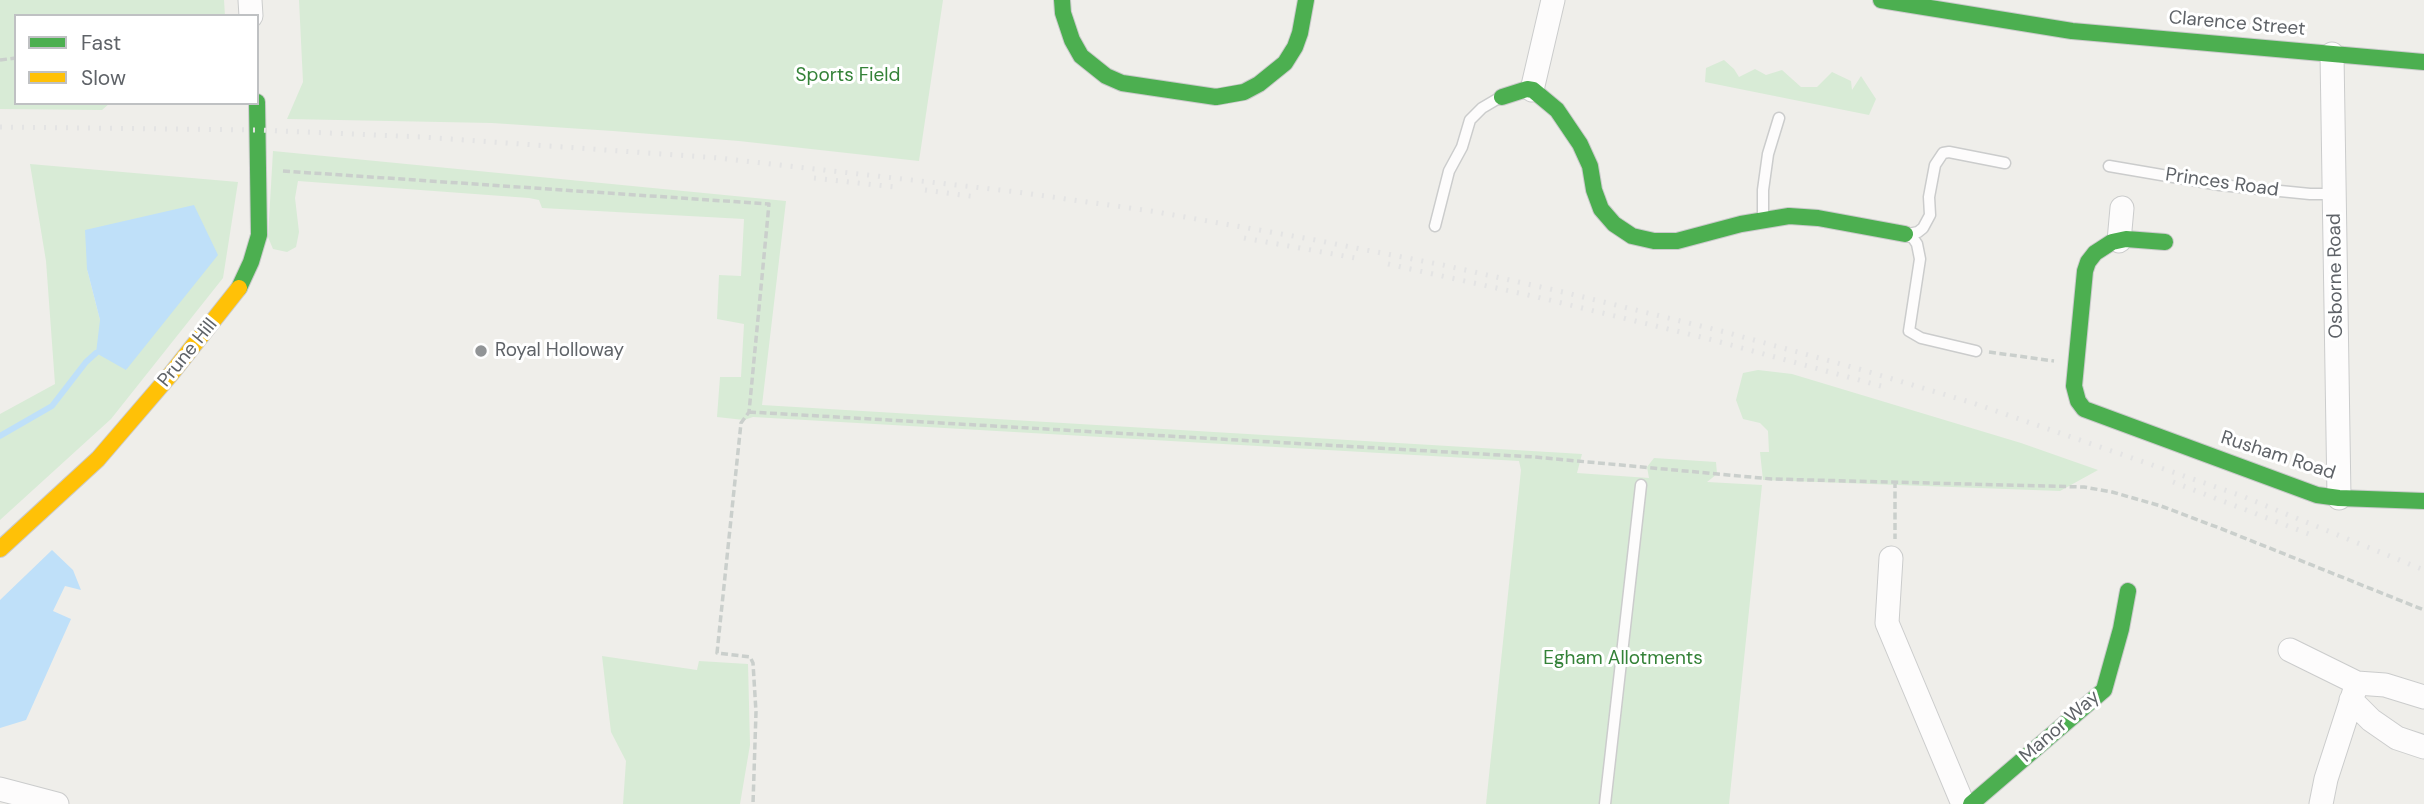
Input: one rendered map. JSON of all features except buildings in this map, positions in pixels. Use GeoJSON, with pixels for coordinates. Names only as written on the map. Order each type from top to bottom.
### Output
{"type":"FeatureCollection","features":[{"type":"Feature","properties":{"kind":"street"},"geometry":{"type":"LineString","coordinates":[[1062,0],[1063,13],[1072,40],[1081,56],[1106,76],[1122,83],[1216,97],[1244,92],[1259,85],[1285,63],[1300,33],[1307,0]]}},
{"type":"Feature","properties":{"kind":"street"},"geometry":{"type":"LineString","coordinates":[[1532,90],[1553,0]]}},
{"type":"Feature","properties":{"kind":"street","name":"Clarence Street"},"geometry":{"type":"LineString","coordinates":[[1881,0],[2072,31],[2424,62]]}},
{"type":"Feature","properties":{"kind":"street","name":"Osborne Road"},"geometry":{"type":"LineString","coordinates":[[2332,54],[2339,498]]}},
{"type":"Feature","properties":{"kind":"street"},"geometry":{"type":"LineString","coordinates":[[1502,97],[1527,89],[1542,96],[1572,130],[1590,166],[1601,209],[1614,224],[1632,236],[1654,241],[1677,241],[1763,219],[1789,216],[1818,218],[1905,234]]}},
{"type":"Feature","properties":{"kind":"street","name":"Prune Hill"},"geometry":{"type":"LineString","coordinates":[[0,549],[98,459],[171,374],[241,285],[259,235],[257,105]]}},
{"type":"Feature","properties":{"kind":"street"},"geometry":{"type":"LineString","coordinates":[[2119,240],[2122,208]]}},
{"type":"Feature","properties":{"kind":"street"},"geometry":{"type":"LineString","coordinates":[[2076,364],[2085,271],[2095,253],[2119,240],[2165,242]]}},
{"type":"Feature","properties":{"kind":"street","name":"Rusham Road"},"geometry":{"type":"LineString","coordinates":[[2076,364],[2074,386],[2078,401],[2084,408],[2124,424],[2317,495],[2424,501]]}},
{"type":"Feature","properties":{"kind":"street"},"geometry":{"type":"LineString","coordinates":[[1891,558],[1887,623],[1963,804]]}},
{"type":"Feature","properties":{"kind":"street","name":"Manor Way"},"geometry":{"type":"LineString","coordinates":[[1971,804],[2104,690],[2121,629],[2127,591]]}},
{"type":"Feature","properties":{"kind":"street"},"geometry":{"type":"LineString","coordinates":[[2290,650],[2354,692],[2371,720],[2397,738],[2424,747]]}},
{"type":"Feature","properties":{"kind":"street"},"geometry":{"type":"LineString","coordinates":[[2354,692],[2385,685],[2424,696]]}},
{"type":"Feature","properties":{"kind":"street"},"geometry":{"type":"LineString","coordinates":[[2321,804],[2326,779],[2354,692]]}},
{"type":"Feature","properties":{"kind":"street"},"geometry":{"type":"LineString","coordinates":[[0,789],[57,804]]}},
{"type":"Feature","properties":{"kind":"lane"},"geometry":{"type":"LineString","coordinates":[[1435,226],[1449,171],[1462,147],[1471,120],[1482,108],[1502,97]]}},
{"type":"Feature","properties":{"kind":"lane"},"geometry":{"type":"LineString","coordinates":[[1763,219],[1763,190],[1768,154],[1779,118]]}},
{"type":"Feature","properties":{"kind":"lane"},"geometry":{"type":"LineString","coordinates":[[1905,234],[1917,232],[1927,222],[1935,165],[1943,153],[2005,163]]}},
{"type":"Feature","properties":{"kind":"lane","name":"Princes Road"},"geometry":{"type":"LineString","coordinates":[[2109,166],[2220,185],[2334,194]]}},
{"type":"Feature","properties":{"kind":"lane"},"geometry":{"type":"LineString","coordinates":[[1905,234],[1913,238],[1920,251],[1909,331],[1921,338],[1976,351]]}},
{"type":"Feature","properties":{"kind":"lane"},"geometry":{"type":"LineString","coordinates":[[1605,804],[1642,485]]}},
{"type":"Feature","properties":{"kind":"path"},"geometry":{"type":"LineString","coordinates":[[260,169],[769,204],[749,412],[741,423],[717,653],[750,657],[753,663],[756,712],[753,804]]}},
{"type":"Feature","properties":{"kind":"path"},"geometry":{"type":"LineString","coordinates":[[1976,351],[2076,364]]}},
{"type":"Feature","properties":{"kind":"path"},"geometry":{"type":"LineString","coordinates":[[749,412],[1534,457],[1772,479],[2084,487],[2112,492],[2222,529],[2424,610]]}},
{"type":"Feature","properties":{"kind":"path"},"geometry":{"type":"LineString","coordinates":[[1891,558],[1895,545],[1895,481]]}},
{"type":"Feature","properties":{"kind":"green space"},"geometry":{"type":"Polygon","coordinates":[[[0,0],[224,0],[225,14],[14,14],[14,105],[108,105],[102,110],[0,109],[0,0]]]}},
{"type":"Feature","properties":{"kind":"green space","name":"Sports Field"},"geometry":{"type":"Polygon","coordinates":[[[299,0],[943,0],[919,161],[739,141],[613,131],[492,123],[287,119],[303,82],[299,0]]]}},
{"type":"Feature","properties":{"kind":"green space"},"geometry":{"type":"Polygon","coordinates":[[[1724,60],[1739,77],[1755,69],[1766,75],[1782,70],[1801,87],[1817,87],[1832,72],[1851,81],[1852,90],[1861,76],[1876,99],[1869,115],[1705,82],[1706,68],[1724,60]]]}},
{"type":"Feature","properties":{"kind":"green space","name":"Egham Allotments"},"geometry":{"type":"Polygon","coordinates":[[[273,151],[786,201],[762,405],[1582,454],[1577,473],[1649,478],[1647,467],[1654,458],[1716,462],[1717,474],[1707,482],[1762,485],[1729,804],[1486,804],[1521,470],[1519,461],[717,417],[720,377],[741,377],[744,324],[717,319],[719,275],[741,276],[744,219],[542,208],[539,200],[529,198],[298,181],[295,198],[299,232],[296,247],[287,252],[273,249],[268,237],[273,151]]]}},
{"type":"Feature","properties":{"kind":"green space"},"geometry":{"type":"Polygon","coordinates":[[[30,164],[238,182],[223,278],[111,419],[0,520],[0,414],[55,384],[46,261],[30,164]],[[87,269],[100,320],[127,370],[87,269]]]}},
{"type":"Feature","properties":{"kind":"green space"},"geometry":{"type":"Polygon","coordinates":[[[1758,370],[1792,374],[2021,443],[2098,470],[2060,491],[1763,480],[1760,452],[1769,452],[1768,431],[1760,423],[1743,419],[1736,400],[1743,373],[1758,370]]]}},
{"type":"Feature","properties":{"kind":"green space"},"geometry":{"type":"Polygon","coordinates":[[[602,656],[697,670],[699,661],[748,664],[750,745],[740,804],[623,804],[626,761],[611,732],[602,656]]]}},
{"type":"Feature","properties":{"kind":"water"},"geometry":{"type":"Polygon","coordinates":[[[194,205],[218,255],[126,370],[96,353],[100,320],[87,269],[85,230],[194,205]]]}},
{"type":"Feature","properties":{"kind":"water"},"geometry":{"type":"Polygon","coordinates":[[[52,550],[73,570],[81,590],[65,586],[53,611],[71,619],[26,720],[0,728],[0,600],[52,550]]]}},
{"type":"Feature","properties":{"kind":"waterway"},"geometry":{"type":"LineString","coordinates":[[0,436],[52,406],[96,353]]}},
{"type":"Feature","properties":{"kind":"railway"},"geometry":{"type":"LineString","coordinates":[[0,127],[259,130],[422,137],[719,158],[1017,192],[1151,211],[1310,239],[1563,292],[1859,369],[1973,403],[2242,496],[2424,570]]}},
{"type":"Feature","properties":{"kind":"railway"},"geometry":{"type":"LineString","coordinates":[[814,178],[894,187]]}},
{"type":"Feature","properties":{"kind":"railway"},"geometry":{"type":"LineString","coordinates":[[925,190],[977,197]]}},
{"type":"Feature","properties":{"kind":"railway"},"geometry":{"type":"LineString","coordinates":[[1244,238],[1361,259]]}},
{"type":"Feature","properties":{"kind":"railway"},"geometry":{"type":"LineString","coordinates":[[1388,264],[1709,339],[1881,386]]}},
{"type":"Feature","properties":{"kind":"railway"},"geometry":{"type":"LineString","coordinates":[[2173,482],[2314,536]]}},
{"type":"Feature","properties":{"kind":"traffic: fast"},"geometry":{"type":"LineString","coordinates":[[1062,0],[1063,13],[1072,40],[1081,56],[1106,76],[1122,83],[1216,97],[1244,92],[1259,84],[1285,63],[1300,33],[1306,0]]}},
{"type":"Feature","properties":{"kind":"traffic: fast"},"geometry":{"type":"LineString","coordinates":[[1881,0],[2072,31],[2424,62]]}},
{"type":"Feature","properties":{"kind":"traffic: fast"},"geometry":{"type":"LineString","coordinates":[[1502,97],[1527,89],[1533,90],[1557,110],[1580,144],[1590,166],[1601,209],[1614,224],[1632,236],[1654,241],[1677,241],[1741,224],[1789,216],[1818,218],[1905,234]]}},
{"type":"Feature","properties":{"kind":"traffic: fast"},"geometry":{"type":"LineString","coordinates":[[239,288],[259,235],[257,105]]}},
{"type":"Feature","properties":{"kind":"traffic: fast"},"geometry":{"type":"LineString","coordinates":[[2165,242],[2126,239],[2112,242],[2095,253],[2088,262],[2074,386],[2078,401],[2084,409],[2317,495],[2424,501]]}},
{"type":"Feature","properties":{"kind":"traffic: fast"},"geometry":{"type":"LineString","coordinates":[[1971,804],[2104,690],[2121,629],[2128,591]]}},
{"type":"Feature","properties":{"kind":"traffic: slow"},"geometry":{"type":"LineString","coordinates":[[0,549],[98,459],[171,374],[239,288]]}},
{"type":"Feature","properties":{"kind":"place","name":"Royal Holloway"},"geometry":{"type":"Point","coordinates":[481,351]}}]}
